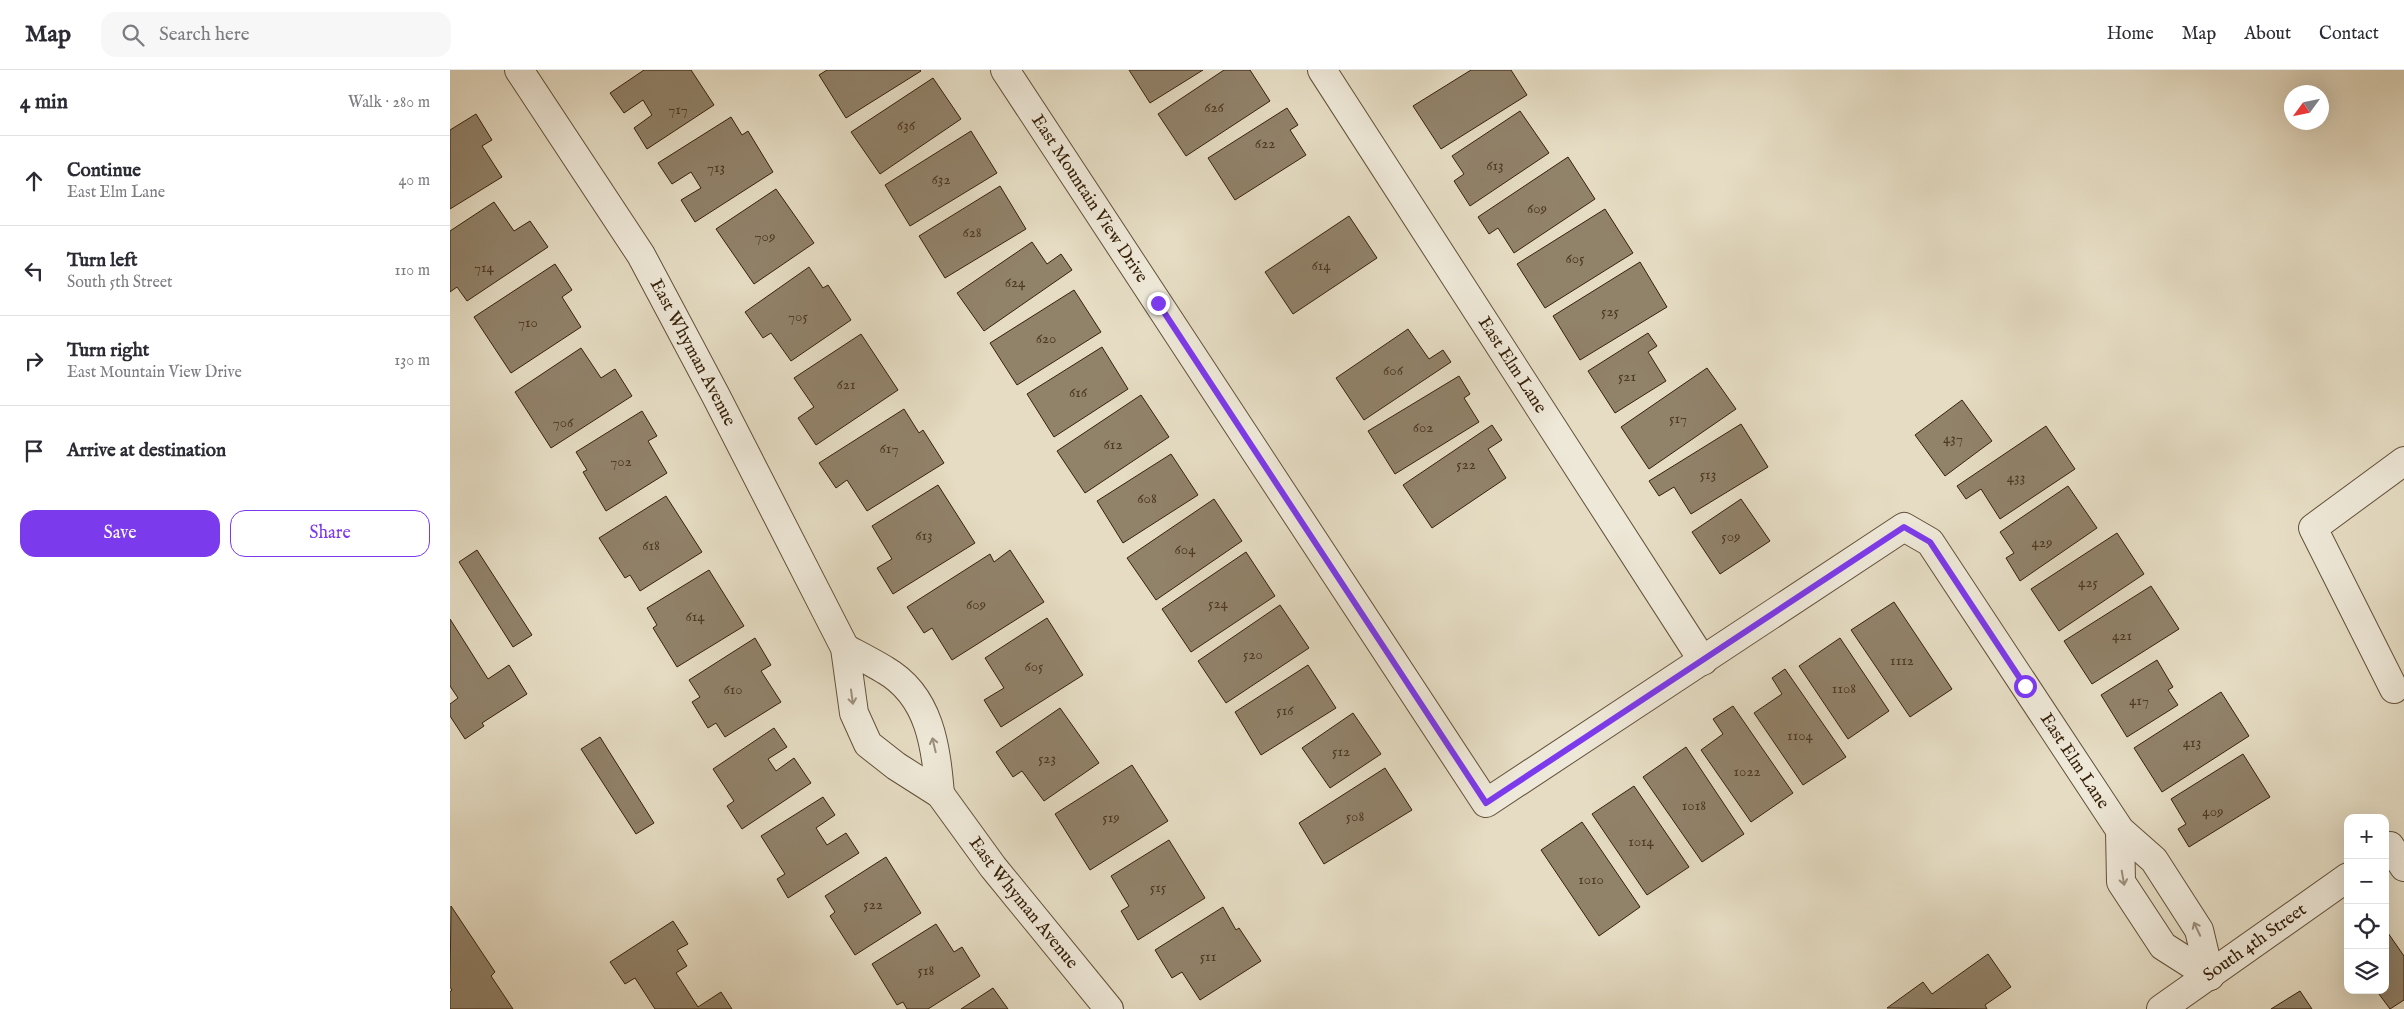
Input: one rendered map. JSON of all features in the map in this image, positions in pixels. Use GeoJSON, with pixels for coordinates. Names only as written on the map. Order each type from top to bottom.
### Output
{"type":"FeatureCollection","features":[{"type":"Feature","properties":{"kind":"street","name":"East Whyman Avenue"},"geometry":{"type":"LineString","coordinates":[[519,70],[641,255],[716,396],[844,648],[854,713],[868,744],[896,766],[940,794],[993,867],[1109,1009]]}},
{"type":"Feature","properties":{"kind":"street","name":"East Mountain View Drive"},"geometry":{"type":"LineString","coordinates":[[1005,70],[1486,803],[1703,660]]}},
{"type":"Feature","properties":{"kind":"street","name":"East Elm Lane"},"geometry":{"type":"LineString","coordinates":[[1322,70],[1703,660],[1904,527],[1930,542],[2120,830],[2154,860],[2199,930],[2210,976]]}},
{"type":"Feature","properties":{"kind":"street"},"geometry":{"type":"LineString","coordinates":[[2394,689],[2313,528],[2404,461]]}},
{"type":"Feature","properties":{"kind":"street"},"geometry":{"type":"LineString","coordinates":[[844,648],[887,671],[911,692],[926,715],[936,748],[940,794]]}},
{"type":"Feature","properties":{"kind":"street"},"geometry":{"type":"LineString","coordinates":[[2120,830],[2121,882],[2163,946],[2210,976]]}},
{"type":"Feature","properties":{"kind":"street","name":"South 4th Street"},"geometry":{"type":"LineString","coordinates":[[2161,1009],[2344,880]]}},
{"type":"Feature","properties":{"kind":"building"},"geometry":{"type":"Polygon","coordinates":[[[644,70],[691,70],[714,105],[647,149],[634,128],[652,115],[643,100],[624,113],[610,93],[644,70]]]}},
{"type":"Feature","properties":{"kind":"building"},"geometry":{"type":"Polygon","coordinates":[[[827,70],[921,71],[846,118],[819,75],[827,70]]]}},
{"type":"Feature","properties":{"kind":"building"},"geometry":{"type":"Polygon","coordinates":[[[1129,70],[1203,70],[1150,103],[1129,70]]]}},
{"type":"Feature","properties":{"kind":"building"},"geometry":{"type":"Polygon","coordinates":[[[1224,70],[1250,70],[1270,101],[1186,156],[1158,114],[1224,70]]]}},
{"type":"Feature","properties":{"kind":"building"},"geometry":{"type":"Polygon","coordinates":[[[1471,70],[1511,70],[1527,95],[1441,149],[1413,106],[1471,70]]]}},
{"type":"Feature","properties":{"kind":"building"},"geometry":{"type":"Polygon","coordinates":[[[933,78],[961,119],[880,174],[851,132],[933,78]]]}},
{"type":"Feature","properties":{"kind":"building"},"geometry":{"type":"Polygon","coordinates":[[[1287,108],[1298,125],[1290,130],[1306,155],[1235,200],[1208,158],[1287,108]]]}},
{"type":"Feature","properties":{"kind":"building"},"geometry":{"type":"Polygon","coordinates":[[[1520,111],[1549,153],[1470,206],[1454,181],[1464,174],[1452,156],[1520,111]]]}},
{"type":"Feature","properties":{"kind":"building"},"geometry":{"type":"Polygon","coordinates":[[[476,114],[492,140],[482,146],[502,177],[450,209],[450,130],[476,114]]]}},
{"type":"Feature","properties":{"kind":"building"},"geometry":{"type":"Polygon","coordinates":[[[731,117],[742,135],[748,131],[773,172],[695,222],[681,200],[701,188],[691,172],[672,184],[658,163],[731,117]]]}},
{"type":"Feature","properties":{"kind":"building"},"geometry":{"type":"Polygon","coordinates":[[[971,131],[997,173],[910,226],[885,185],[971,131]]]}},
{"type":"Feature","properties":{"kind":"building"},"geometry":{"type":"Polygon","coordinates":[[[1568,157],[1595,199],[1514,253],[1498,228],[1489,234],[1478,217],[1568,157]]]}},
{"type":"Feature","properties":{"kind":"building"},"geometry":{"type":"Polygon","coordinates":[[[1000,186],[1026,229],[945,278],[919,236],[1000,186]]]}},
{"type":"Feature","properties":{"kind":"building"},"geometry":{"type":"Polygon","coordinates":[[[776,189],[814,243],[754,284],[716,229],[776,189]]]}},
{"type":"Feature","properties":{"kind":"building"},"geometry":{"type":"Polygon","coordinates":[[[494,202],[514,231],[530,221],[548,247],[467,301],[457,287],[450,292],[450,231],[494,202]]]}},
{"type":"Feature","properties":{"kind":"building"},"geometry":{"type":"Polygon","coordinates":[[[1605,209],[1633,253],[1545,308],[1517,264],[1605,209]]]}},
{"type":"Feature","properties":{"kind":"building"},"geometry":{"type":"Polygon","coordinates":[[[1349,216],[1377,258],[1293,314],[1265,272],[1349,216]]]}},
{"type":"Feature","properties":{"kind":"building"},"geometry":{"type":"Polygon","coordinates":[[[1032,242],[1047,264],[1061,254],[1072,270],[984,331],[957,293],[1032,242]]]}},
{"type":"Feature","properties":{"kind":"building"},"geometry":{"type":"Polygon","coordinates":[[[1640,262],[1667,307],[1580,360],[1553,316],[1640,262]]]}},
{"type":"Feature","properties":{"kind":"building"},"geometry":{"type":"Polygon","coordinates":[[[555,264],[572,290],[562,297],[581,327],[511,373],[474,317],[555,264]]]}},
{"type":"Feature","properties":{"kind":"building"},"geometry":{"type":"Polygon","coordinates":[[[809,267],[823,288],[828,285],[851,320],[791,361],[771,333],[763,338],[745,312],[809,267]]]}},
{"type":"Feature","properties":{"kind":"building"},"geometry":{"type":"Polygon","coordinates":[[[1074,290],[1101,332],[1017,385],[990,343],[1074,290]]]}},
{"type":"Feature","properties":{"kind":"building"},"geometry":{"type":"Polygon","coordinates":[[[1408,329],[1429,359],[1443,350],[1451,362],[1364,420],[1336,378],[1408,329]]]}},
{"type":"Feature","properties":{"kind":"building"},"geometry":{"type":"Polygon","coordinates":[[[1648,333],[1657,346],[1648,352],[1666,381],[1615,413],[1588,371],[1648,333]]]}},
{"type":"Feature","properties":{"kind":"building"},"geometry":{"type":"Polygon","coordinates":[[[861,334],[898,390],[816,445],[798,418],[814,407],[794,378],[861,334]]]}},
{"type":"Feature","properties":{"kind":"building"},"geometry":{"type":"Polygon","coordinates":[[[1102,347],[1128,389],[1054,437],[1027,394],[1102,347]]]}},
{"type":"Feature","properties":{"kind":"building"},"geometry":{"type":"Polygon","coordinates":[[[581,348],[601,378],[615,369],[632,396],[551,448],[515,392],[581,348]]]}},
{"type":"Feature","properties":{"kind":"building"},"geometry":{"type":"Polygon","coordinates":[[[1707,368],[1736,409],[1649,469],[1621,427],[1707,368]]]}},
{"type":"Feature","properties":{"kind":"building"},"geometry":{"type":"Polygon","coordinates":[[[1459,376],[1470,394],[1464,398],[1479,422],[1395,474],[1368,431],[1459,376]]]}},
{"type":"Feature","properties":{"kind":"building"},"geometry":{"type":"Polygon","coordinates":[[[1141,395],[1169,437],[1085,493],[1057,451],[1141,395]]]}},
{"type":"Feature","properties":{"kind":"building"},"geometry":{"type":"Polygon","coordinates":[[[1962,400],[1992,441],[1945,476],[1915,435],[1962,400]]]}},
{"type":"Feature","properties":{"kind":"building"},"geometry":{"type":"Polygon","coordinates":[[[904,409],[919,433],[923,430],[944,463],[867,511],[847,480],[836,488],[819,463],[904,409]]]}},
{"type":"Feature","properties":{"kind":"building"},"geometry":{"type":"Polygon","coordinates":[[[642,411],[657,436],[648,441],[667,473],[606,511],[583,472],[587,470],[576,452],[642,411]]]}},
{"type":"Feature","properties":{"kind":"building"},"geometry":{"type":"Polygon","coordinates":[[[1741,424],[1768,467],[1691,514],[1674,487],[1659,496],[1649,481],[1741,424]]]}},
{"type":"Feature","properties":{"kind":"building"},"geometry":{"type":"Polygon","coordinates":[[[1492,425],[1502,440],[1488,449],[1506,478],[1432,528],[1403,485],[1492,425]]]}},
{"type":"Feature","properties":{"kind":"building"},"geometry":{"type":"Polygon","coordinates":[[[2046,426],[2075,469],[2000,519],[1981,489],[1966,499],[1957,486],[2046,426]]]}},
{"type":"Feature","properties":{"kind":"building"},"geometry":{"type":"Polygon","coordinates":[[[1171,454],[1198,495],[1123,543],[1097,501],[1171,454]]]}},
{"type":"Feature","properties":{"kind":"building"},"geometry":{"type":"Polygon","coordinates":[[[938,485],[975,543],[893,594],[877,568],[892,559],[872,526],[938,485]]]}},
{"type":"Feature","properties":{"kind":"building"},"geometry":{"type":"Polygon","coordinates":[[[2068,486],[2097,528],[2020,581],[2006,558],[2014,553],[2000,532],[2068,486]]]}},
{"type":"Feature","properties":{"kind":"building"},"geometry":{"type":"Polygon","coordinates":[[[666,496],[702,552],[640,591],[630,575],[625,578],[599,538],[666,496]]]}},
{"type":"Feature","properties":{"kind":"building"},"geometry":{"type":"Polygon","coordinates":[[[1214,499],[1242,541],[1156,600],[1127,558],[1214,499]]]}},
{"type":"Feature","properties":{"kind":"building"},"geometry":{"type":"Polygon","coordinates":[[[1741,499],[1770,541],[1720,574],[1692,532],[1741,499]]]}},
{"type":"Feature","properties":{"kind":"building"},"geometry":{"type":"Polygon","coordinates":[[[2117,533],[2144,574],[2059,631],[2031,589],[2117,533]]]}},
{"type":"Feature","properties":{"kind":"building"},"geometry":{"type":"Polygon","coordinates":[[[477,550],[532,635],[513,647],[459,562],[477,550]]]}},
{"type":"Feature","properties":{"kind":"building"},"geometry":{"type":"Polygon","coordinates":[[[1010,550],[1044,602],[952,660],[932,628],[924,633],[907,607],[990,554],[994,562],[1010,550]]]}},
{"type":"Feature","properties":{"kind":"building"},"geometry":{"type":"Polygon","coordinates":[[[1246,552],[1275,596],[1191,652],[1162,609],[1246,552]]]}},
{"type":"Feature","properties":{"kind":"building"},"geometry":{"type":"Polygon","coordinates":[[[709,570],[744,626],[677,667],[653,628],[657,625],[647,608],[709,570]]]}},
{"type":"Feature","properties":{"kind":"building"},"geometry":{"type":"Polygon","coordinates":[[[2151,586],[2179,629],[2092,684],[2064,641],[2151,586]]]}},
{"type":"Feature","properties":{"kind":"building"},"geometry":{"type":"Polygon","coordinates":[[[1894,602],[1952,689],[1910,717],[1851,630],[1894,602]]]}},
{"type":"Feature","properties":{"kind":"building"},"geometry":{"type":"Polygon","coordinates":[[[1280,605],[1309,648],[1226,703],[1198,661],[1280,605]]]}},
{"type":"Feature","properties":{"kind":"building"},"geometry":{"type":"Polygon","coordinates":[[[1047,618],[1083,675],[1001,727],[984,700],[1004,688],[985,658],[1047,618]]]}},
{"type":"Feature","properties":{"kind":"building"},"geometry":{"type":"Polygon","coordinates":[[[450,619],[488,679],[509,665],[527,694],[482,723],[484,726],[465,739],[450,716],[450,704],[458,698],[450,686],[450,619]]]}},
{"type":"Feature","properties":{"kind":"building"},"geometry":{"type":"Polygon","coordinates":[[[755,638],[771,665],[761,671],[781,702],[725,737],[716,723],[708,728],[692,702],[700,697],[689,680],[755,638]]]}},
{"type":"Feature","properties":{"kind":"building"},"geometry":{"type":"Polygon","coordinates":[[[1840,638],[1889,711],[1848,739],[1799,666],[1840,638]]]}},
{"type":"Feature","properties":{"kind":"building"},"geometry":{"type":"Polygon","coordinates":[[[2157,660],[2173,687],[2168,690],[2178,705],[2127,737],[2101,695],[2157,660]]]}},
{"type":"Feature","properties":{"kind":"building"},"geometry":{"type":"Polygon","coordinates":[[[1308,665],[1336,708],[1261,755],[1235,712],[1308,665]]]}},
{"type":"Feature","properties":{"kind":"building"},"geometry":{"type":"Polygon","coordinates":[[[1785,669],[1846,757],[1803,785],[1754,713],[1782,694],[1772,678],[1785,669]]]}},
{"type":"Feature","properties":{"kind":"building"},"geometry":{"type":"Polygon","coordinates":[[[2221,692],[2249,736],[2162,792],[2134,748],[2221,692]]]}},
{"type":"Feature","properties":{"kind":"building"},"geometry":{"type":"Polygon","coordinates":[[[1733,706],[1793,793],[1751,822],[1701,750],[1723,734],[1713,719],[1733,706]]]}},
{"type":"Feature","properties":{"kind":"building"},"geometry":{"type":"Polygon","coordinates":[[[1060,708],[1099,763],[1044,801],[1022,771],[1013,777],[996,752],[1060,708]]]}},
{"type":"Feature","properties":{"kind":"building"},"geometry":{"type":"Polygon","coordinates":[[[1353,713],[1381,754],[1330,788],[1302,748],[1353,713]]]}},
{"type":"Feature","properties":{"kind":"building"},"geometry":{"type":"Polygon","coordinates":[[[774,728],[787,747],[768,759],[776,771],[794,758],[811,783],[742,829],[727,806],[734,801],[713,769],[774,728]]]}},
{"type":"Feature","properties":{"kind":"building"},"geometry":{"type":"Polygon","coordinates":[[[600,737],[654,823],[636,834],[581,749],[600,737]]]}},
{"type":"Feature","properties":{"kind":"building"},"geometry":{"type":"Polygon","coordinates":[[[1686,747],[1744,834],[1702,862],[1643,777],[1686,747]]]}},
{"type":"Feature","properties":{"kind":"building"},"geometry":{"type":"Polygon","coordinates":[[[2243,754],[2270,797],[2189,847],[2178,829],[2186,824],[2171,799],[2243,754]]]}},
{"type":"Feature","properties":{"kind":"building"},"geometry":{"type":"Polygon","coordinates":[[[1132,765],[1168,821],[1090,870],[1055,814],[1132,765]]]}},
{"type":"Feature","properties":{"kind":"building"},"geometry":{"type":"Polygon","coordinates":[[[1385,768],[1412,810],[1324,864],[1299,823],[1385,768]]]}},
{"type":"Feature","properties":{"kind":"building"},"geometry":{"type":"Polygon","coordinates":[[[1634,786],[1689,867],[1647,895],[1592,814],[1634,786]]]}},
{"type":"Feature","properties":{"kind":"building"},"geometry":{"type":"Polygon","coordinates":[[[823,797],[835,815],[816,828],[827,845],[846,833],[859,853],[788,898],[777,879],[785,874],[761,836],[823,797]]]}},
{"type":"Feature","properties":{"kind":"building"},"geometry":{"type":"Polygon","coordinates":[[[1582,822],[1640,907],[1599,936],[1541,850],[1582,822]]]}},
{"type":"Feature","properties":{"kind":"building"},"geometry":{"type":"Polygon","coordinates":[[[1169,840],[1205,898],[1138,940],[1121,911],[1129,906],[1111,876],[1169,840]]]}},
{"type":"Feature","properties":{"kind":"building"},"geometry":{"type":"Polygon","coordinates":[[[886,857],[921,913],[855,955],[830,916],[835,912],[825,896],[886,857]]]}},
{"type":"Feature","properties":{"kind":"building"},"geometry":{"type":"Polygon","coordinates":[[[451,906],[495,972],[491,976],[513,1009],[450,1009],[450,992],[452,990],[450,987],[451,906]]]}},
{"type":"Feature","properties":{"kind":"building"},"geometry":{"type":"Polygon","coordinates":[[[1223,907],[1236,930],[1239,928],[1261,961],[1200,1000],[1182,972],[1172,978],[1155,950],[1223,907]]]}},
{"type":"Feature","properties":{"kind":"building"},"geometry":{"type":"Polygon","coordinates":[[[673,921],[688,944],[677,950],[687,966],[676,973],[698,1007],[721,992],[732,1009],[655,1009],[635,978],[625,984],[610,962],[673,921]]]}},
{"type":"Feature","properties":{"kind":"building"},"geometry":{"type":"Polygon","coordinates":[[[936,924],[954,952],[962,947],[980,976],[928,1009],[907,1009],[903,1002],[897,1005],[872,964],[936,924]]]}},
{"type":"Feature","properties":{"kind":"building"},"geometry":{"type":"Polygon","coordinates":[[[2389,934],[2404,956],[2404,1000],[2390,1009],[2379,994],[2389,994],[2389,934]]]}},
{"type":"Feature","properties":{"kind":"building"},"geometry":{"type":"Polygon","coordinates":[[[1988,954],[2011,987],[1985,1005],[1987,1009],[1887,1008],[1923,982],[1932,994],[1988,954]]]}},
{"type":"Feature","properties":{"kind":"building"},"geometry":{"type":"Polygon","coordinates":[[[993,988],[1008,1009],[961,1009],[993,988]]]}},
{"type":"Feature","properties":{"kind":"building"},"geometry":{"type":"Polygon","coordinates":[[[2300,991],[2312,1009],[2271,1009],[2300,991]]]}},
{"type":"Feature","properties":{"kind":"route"},"geometry":{"type":"LineString","coordinates":[[1158,303],[1486,803],[1904,527],[1930,542],[2025,686]]}}]}
